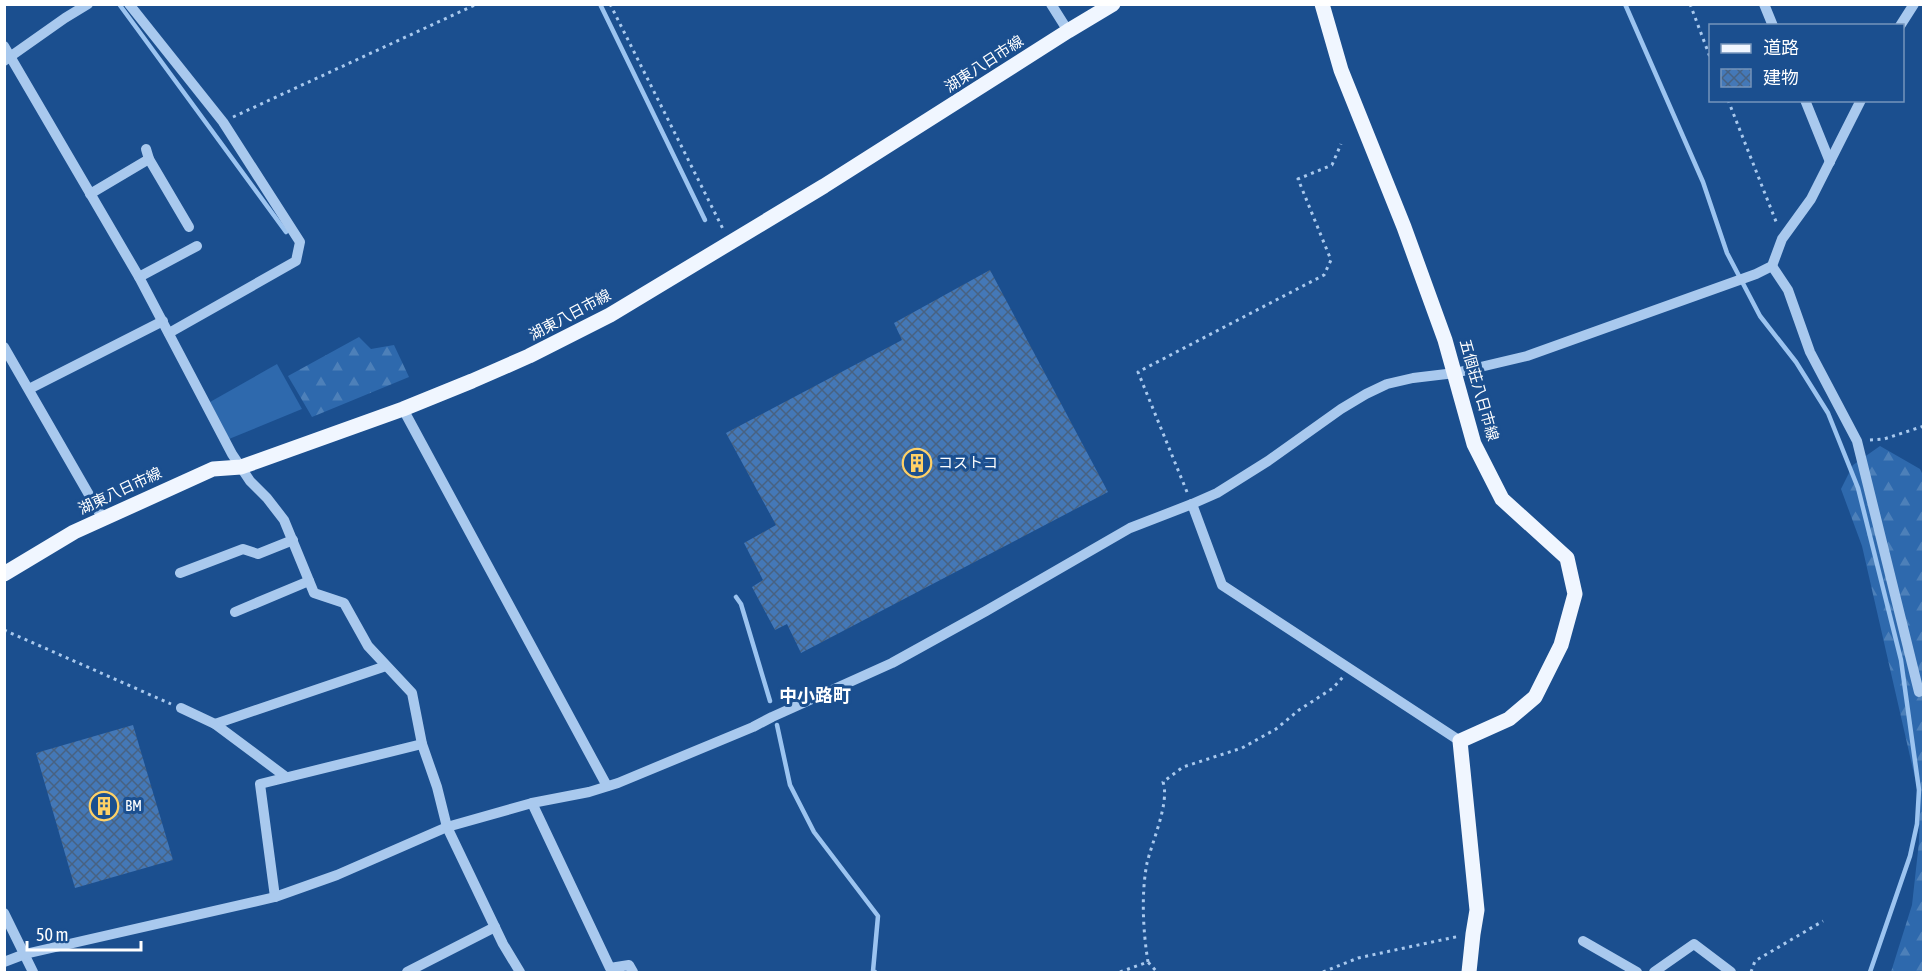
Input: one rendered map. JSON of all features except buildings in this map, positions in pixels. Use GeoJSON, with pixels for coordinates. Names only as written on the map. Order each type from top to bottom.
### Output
{"type":"FeatureCollection","features":[{"type":"Feature","properties":{"kind":"main road","name":"湖東八日市線"},"geometry":{"type":"LineString","coordinates":[[4,574],[74,532],[213,469],[241,467],[403,409],[529,356],[610,315],[949,108],[1113,4]]}},
{"type":"Feature","properties":{"kind":"main road","name":"五個荘八日市線"},"geometry":{"type":"LineString","coordinates":[[1322,4],[1341,70],[1446,340],[1474,444],[1502,499],[1567,558],[1575,594],[1562,645],[1535,697],[1509,719],[1460,741]]}},
{"type":"Feature","properties":{"kind":"main road"},"geometry":{"type":"LineString","coordinates":[[1460,741],[1477,910],[1469,972]]}},
{"type":"Feature","properties":{"kind":"street"},"geometry":{"type":"LineString","coordinates":[[88,4],[7,54],[139,277],[232,454],[250,481],[284,520],[314,593],[344,603],[368,646],[412,693],[422,744],[437,787],[447,827],[502,944],[520,972]]}},
{"type":"Feature","properties":{"kind":"street"},"geometry":{"type":"LineString","coordinates":[[129,4],[223,122],[300,242],[296,261],[169,333]]}},
{"type":"Feature","properties":{"kind":"street"},"geometry":{"type":"LineString","coordinates":[[1052,4],[1068,32]]}},
{"type":"Feature","properties":{"kind":"street"},"geometry":{"type":"LineString","coordinates":[[1764,4],[1772,24]]}},
{"type":"Feature","properties":{"kind":"street"},"geometry":{"type":"LineString","coordinates":[[1901,24],[1914,4]]}},
{"type":"Feature","properties":{"kind":"street"},"geometry":{"type":"LineString","coordinates":[[1805,102],[1830,162]]}},
{"type":"Feature","properties":{"kind":"street"},"geometry":{"type":"LineString","coordinates":[[4,962],[25,954],[276,897],[337,875],[447,827],[532,803],[589,792],[607,786],[753,728],[772,717],[892,663],[986,612],[1130,528],[1192,504],[1241,479],[1366,394],[1386,384],[1455,373],[1527,356],[1756,274],[1772,266],[1782,239],[1811,199],[1860,102]]}},
{"type":"Feature","properties":{"kind":"street"},"geometry":{"type":"LineString","coordinates":[[90,194],[147,154],[189,227]]}},
{"type":"Feature","properties":{"kind":"street"},"geometry":{"type":"LineString","coordinates":[[139,277],[197,246]]}},
{"type":"Feature","properties":{"kind":"street"},"geometry":{"type":"LineString","coordinates":[[1772,266],[1788,290],[1810,352],[1857,441],[1919,692]]}},
{"type":"Feature","properties":{"kind":"street"},"geometry":{"type":"LineString","coordinates":[[29,389],[163,321]]}},
{"type":"Feature","properties":{"kind":"street"},"geometry":{"type":"LineString","coordinates":[[4,347],[103,519]]}},
{"type":"Feature","properties":{"kind":"street"},"geometry":{"type":"LineString","coordinates":[[403,409],[607,786]]}},
{"type":"Feature","properties":{"kind":"street"},"geometry":{"type":"LineString","coordinates":[[1192,504],[1222,585],[1460,741]]}},
{"type":"Feature","properties":{"kind":"street"},"geometry":{"type":"LineString","coordinates":[[180,573],[243,549],[258,554],[292,540]]}},
{"type":"Feature","properties":{"kind":"street"},"geometry":{"type":"LineString","coordinates":[[235,612],[309,581]]}},
{"type":"Feature","properties":{"kind":"street"},"geometry":{"type":"LineString","coordinates":[[215,724],[386,666]]}},
{"type":"Feature","properties":{"kind":"street"},"geometry":{"type":"LineString","coordinates":[[181,708],[215,724],[286,777]]}},
{"type":"Feature","properties":{"kind":"street"},"geometry":{"type":"LineString","coordinates":[[276,897],[260,784],[422,744]]}},
{"type":"Feature","properties":{"kind":"street"},"geometry":{"type":"LineString","coordinates":[[532,803],[610,968],[630,965],[633,972]]}},
{"type":"Feature","properties":{"kind":"street"},"geometry":{"type":"LineString","coordinates":[[4,912],[33,972]]}},
{"type":"Feature","properties":{"kind":"street"},"geometry":{"type":"LineString","coordinates":[[407,972],[495,927]]}},
{"type":"Feature","properties":{"kind":"street"},"geometry":{"type":"LineString","coordinates":[[1583,941],[1637,972]]}},
{"type":"Feature","properties":{"kind":"street"},"geometry":{"type":"LineString","coordinates":[[1654,972],[1694,944],[1731,972]]}},
{"type":"Feature","properties":{"kind":"path"},"geometry":{"type":"LineString","coordinates":[[223,122],[477,4]]}},
{"type":"Feature","properties":{"kind":"path"},"geometry":{"type":"LineString","coordinates":[[610,4],[730,243]]}},
{"type":"Feature","properties":{"kind":"path"},"geometry":{"type":"LineString","coordinates":[[1690,4],[1709,54]]}},
{"type":"Feature","properties":{"kind":"path"},"geometry":{"type":"LineString","coordinates":[[1729,102],[1782,239]]}},
{"type":"Feature","properties":{"kind":"path"},"geometry":{"type":"LineString","coordinates":[[1187,492],[1138,372],[1324,275],[1330,260],[1298,179],[1332,165],[1341,144]]}},
{"type":"Feature","properties":{"kind":"path"},"geometry":{"type":"LineString","coordinates":[[1857,441],[1884,439],[1923,426]]}},
{"type":"Feature","properties":{"kind":"path"},"geometry":{"type":"LineString","coordinates":[[4,630],[181,708]]}},
{"type":"Feature","properties":{"kind":"path"},"geometry":{"type":"LineString","coordinates":[[1157,972],[1148,962],[1145,887],[1147,864],[1161,818],[1166,788],[1163,782],[1184,767],[1242,748],[1276,729],[1299,710],[1333,688],[1350,669]]}},
{"type":"Feature","properties":{"kind":"path"},"geometry":{"type":"LineString","coordinates":[[1751,972],[1755,961],[1823,921]]}},
{"type":"Feature","properties":{"kind":"path"},"geometry":{"type":"LineString","coordinates":[[1323,972],[1358,958],[1473,934]]}},
{"type":"Feature","properties":{"kind":"path"},"geometry":{"type":"LineString","coordinates":[[1120,972],[1148,962]]}},
{"type":"Feature","properties":{"kind":"green space"},"geometry":{"type":"Polygon","coordinates":[[[359,337],[371,349],[394,345],[409,377],[312,417],[288,376],[359,337]]]}},
{"type":"Feature","properties":{"kind":"green space"},"geometry":{"type":"Polygon","coordinates":[[[277,364],[302,409],[229,439],[210,402],[277,364]]]}},
{"type":"Feature","properties":{"kind":"green space"},"geometry":{"type":"Polygon","coordinates":[[[1880,446],[1920,469],[1923,475],[1923,972],[1891,972],[1912,905],[1919,842],[1920,800],[1862,546],[1841,489],[1853,465],[1880,446]]]}},
{"type":"Feature","properties":{"kind":"waterway"},"geometry":{"type":"LineString","coordinates":[[119,4],[286,232]]}},
{"type":"Feature","properties":{"kind":"waterway"},"geometry":{"type":"LineString","coordinates":[[600,4],[705,220]]}},
{"type":"Feature","properties":{"kind":"waterway"},"geometry":{"type":"LineString","coordinates":[[1625,4],[1703,182],[1727,253],[1760,316],[1796,362],[1828,413],[1858,488],[1901,660],[1919,790],[1917,824],[1910,856],[1870,972]]}},
{"type":"Feature","properties":{"kind":"waterway"},"geometry":{"type":"LineString","coordinates":[[736,597],[741,604],[770,701]]}},
{"type":"Feature","properties":{"kind":"waterway"},"geometry":{"type":"LineString","coordinates":[[777,725],[790,785],[814,832],[878,916],[873,971],[875,972]]}},
{"type":"Feature","properties":{"kind":"place","name":"コストコ"},"geometry":{"type":"Point","coordinates":[917,463]}},
{"type":"Feature","properties":{"kind":"place","name":"BM"},"geometry":{"type":"Point","coordinates":[104,806]}},
{"type":"Feature","properties":{"kind":"district","name":"中小路町"},"geometry":{"type":"Point","coordinates":[815,696]}}]}
